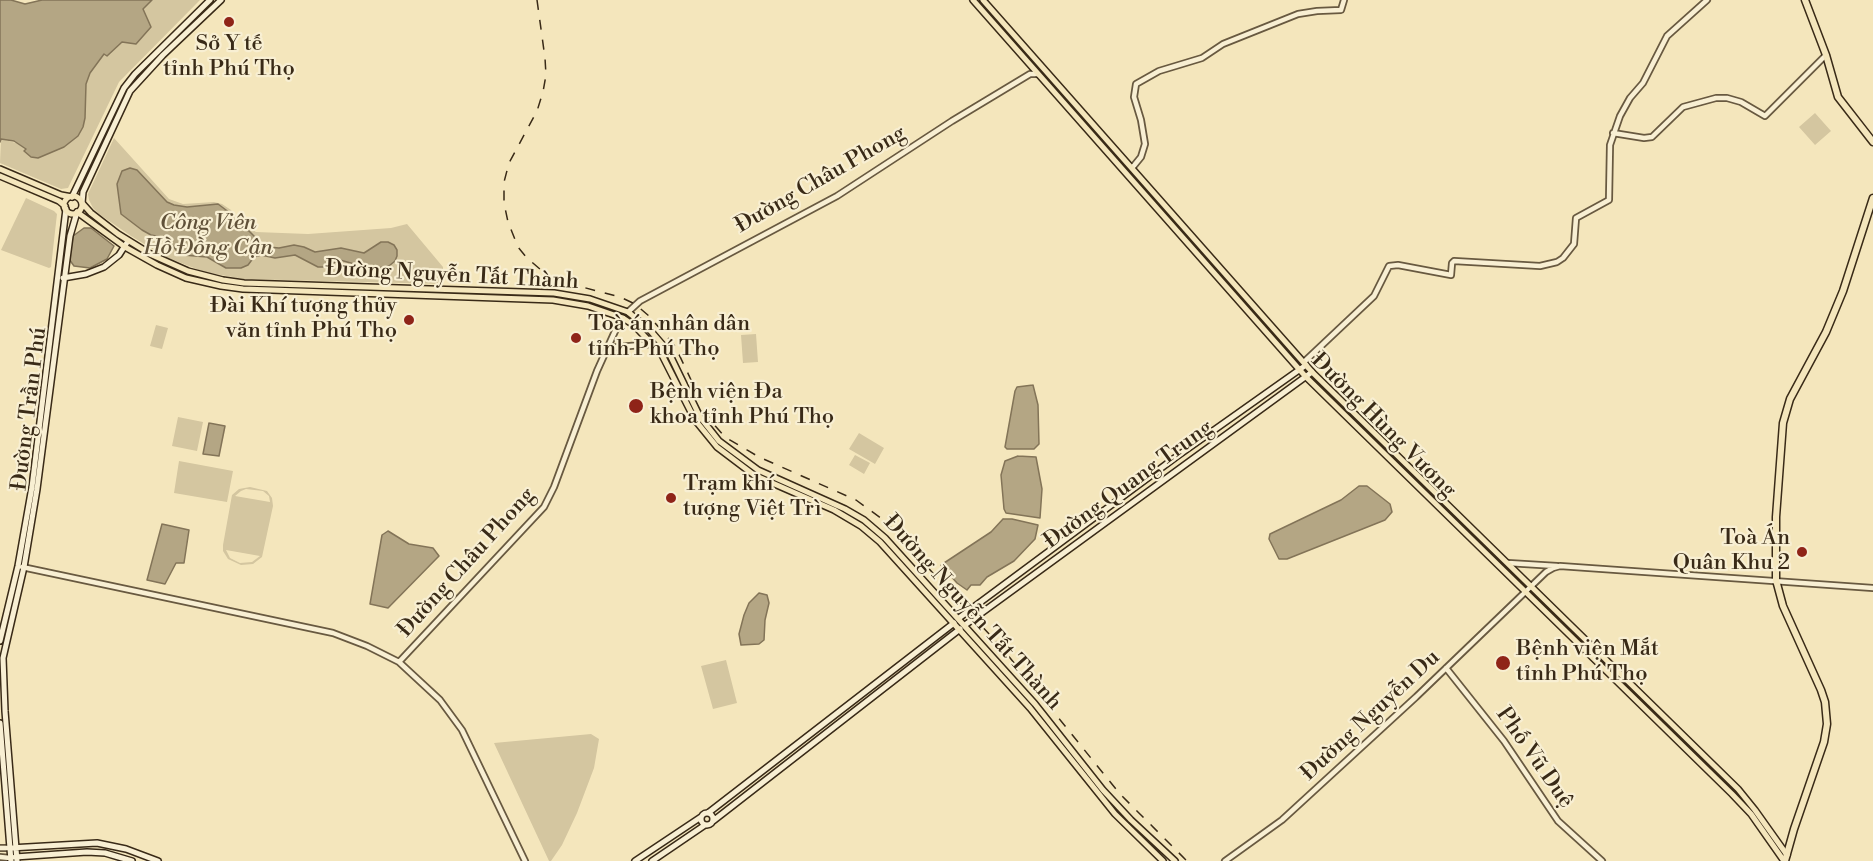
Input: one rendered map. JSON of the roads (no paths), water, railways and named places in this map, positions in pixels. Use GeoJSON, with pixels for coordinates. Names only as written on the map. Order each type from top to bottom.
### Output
{"type":"FeatureCollection","features":[{"type":"Feature","properties":{"kind":"highway"},"geometry":{"type":"LineString","coordinates":[[1805,0],[1826,55],[1838,97],[1873,142]]}},
{"type":"Feature","properties":{"kind":"highway"},"geometry":{"type":"LineString","coordinates":[[1787,859],[1794,829],[1824,742],[1827,717],[1821,690],[1784,606],[1776,580],[1776,517],[1785,410],[1826,332],[1843,291],[1873,198]]}},
{"type":"Feature","properties":{"kind":"main road"},"geometry":{"type":"LineString","coordinates":[[65,208],[66,200],[72,196],[131,84],[210,0]]}},
{"type":"Feature","properties":{"kind":"main road"},"geometry":{"type":"LineString","coordinates":[[0,176],[59,201],[71,213],[77,212],[81,208],[82,192],[131,84],[221,0]]}},
{"type":"Feature","properties":{"kind":"main road","name":"Đường Hùng Vương"},"geometry":{"type":"LineString","coordinates":[[973,0],[1034,72],[1306,377],[1744,807],[1787,859]]}},
{"type":"Feature","properties":{"kind":"main road","name":"Đường Hùng Vương"},"geometry":{"type":"LineString","coordinates":[[983,0],[1312,372],[1738,789],[1755,810],[1787,859]]}},
{"type":"Feature","properties":{"kind":"main road"},"geometry":{"type":"LineString","coordinates":[[0,169],[61,195],[78,198],[82,203]]}},
{"type":"Feature","properties":{"kind":"main road","name":"Đường Nguyễn Tất Thành"},"geometry":{"type":"LineString","coordinates":[[82,203],[126,244]]}},
{"type":"Feature","properties":{"kind":"main road","name":"Đường Trần Phú"},"geometry":{"type":"LineString","coordinates":[[13,848],[2,671],[5,642],[37,489],[61,278],[65,208]]}},
{"type":"Feature","properties":{"kind":"main road","name":"Đường Nguyễn Tất Thành"},"geometry":{"type":"LineString","coordinates":[[77,212],[126,244],[181,269],[233,282],[590,299],[628,312],[659,340],[672,357],[700,417],[719,441],[758,470],[837,505],[885,537],[957,621]]}},
{"type":"Feature","properties":{"kind":"main road","name":"Đường Trần Phú"},"geometry":{"type":"LineString","coordinates":[[61,278],[77,212]]}},
{"type":"Feature","properties":{"kind":"main road"},"geometry":{"type":"LineString","coordinates":[[1178,234],[1185,228]]}},
{"type":"Feature","properties":{"kind":"main road"},"geometry":{"type":"LineString","coordinates":[[61,278],[84,275],[104,267],[114,260],[126,244]]}},
{"type":"Feature","properties":{"kind":"main road","name":"Đường Nguyễn Tất Thành"},"geometry":{"type":"LineString","coordinates":[[544,296],[588,306],[623,318],[635,326],[662,355],[695,420],[717,447],[754,475],[834,510],[861,526],[880,542],[963,627],[1103,790],[1175,861]]}},
{"type":"Feature","properties":{"kind":"main road","name":"Đường Quang Trung"},"geometry":{"type":"LineString","coordinates":[[708,813],[923,646],[1176,457],[1300,370],[1305,364]]}},
{"type":"Feature","properties":{"kind":"main road","name":"Đường Quang Trung"},"geometry":{"type":"LineString","coordinates":[[713,821],[929,652],[1312,372]]}},
{"type":"Feature","properties":{"kind":"main road"},"geometry":{"type":"LineString","coordinates":[[675,379],[681,375]]}},
{"type":"Feature","properties":{"kind":"main road"},"geometry":{"type":"LineString","coordinates":[[1298,383],[1313,384]]}},
{"type":"Feature","properties":{"kind":"main road","name":"Đường Trần Phú"},"geometry":{"type":"LineString","coordinates":[[0,641],[21,567]]}},
{"type":"Feature","properties":{"kind":"main road"},"geometry":{"type":"LineString","coordinates":[[923,646],[929,652]]}},
{"type":"Feature","properties":{"kind":"main road","name":"Đường Nguyễn Tất Thành"},"geometry":{"type":"LineString","coordinates":[[1014,685],[1098,794],[1144,845],[1162,861]]}},
{"type":"Feature","properties":{"kind":"main road"},"geometry":{"type":"LineString","coordinates":[[1657,720],[1663,715]]}},
{"type":"Feature","properties":{"kind":"main road","name":"Đường Trần Phú"},"geometry":{"type":"LineString","coordinates":[[0,723],[14,859]]}},
{"type":"Feature","properties":{"kind":"main road"},"geometry":{"type":"LineString","coordinates":[[635,861],[701,817],[708,813],[712,816],[713,821],[710,825],[705,825],[652,861]]}},
{"type":"Feature","properties":{"kind":"main road"},"geometry":{"type":"LineString","coordinates":[[701,817],[701,822],[705,825]]}},
{"type":"Feature","properties":{"kind":"main road"},"geometry":{"type":"LineString","coordinates":[[1144,845],[1151,838]]}},
{"type":"Feature","properties":{"kind":"main road"},"geometry":{"type":"LineString","coordinates":[[13,848],[97,843],[126,849],[158,861]]}},
{"type":"Feature","properties":{"kind":"main road"},"geometry":{"type":"LineString","coordinates":[[14,859],[87,852],[105,853],[132,861]]}},
{"type":"Feature","properties":{"kind":"street"},"geometry":{"type":"LineString","coordinates":[[1132,168],[1141,157],[1145,144],[1134,97],[1136,84],[1159,71],[1196,61],[1223,44],[1303,12],[1341,10],[1344,0]]}},
{"type":"Feature","properties":{"kind":"street"},"geometry":{"type":"LineString","coordinates":[[1305,364],[1374,296],[1389,267],[1398,265],[1451,275],[1452,263],[1455,261],[1540,266],[1557,262],[1563,258],[1574,244],[1576,218],[1609,200],[1610,145],[1620,116],[1630,98],[1643,83],[1667,36],[1707,0]]}},
{"type":"Feature","properties":{"kind":"street"},"geometry":{"type":"LineString","coordinates":[[1613,134],[1652,137],[1683,107],[1722,97],[1741,102],[1765,116],[1826,55]]}},
{"type":"Feature","properties":{"kind":"street","name":"Đường Châu Phong"},"geometry":{"type":"LineString","coordinates":[[628,312],[635,304],[837,196],[952,121],[1034,72]]}},
{"type":"Feature","properties":{"kind":"street","name":"Đường Châu Phong"},"geometry":{"type":"LineString","coordinates":[[21,567],[333,633],[399,662],[518,536],[547,501],[607,348],[623,318]]}},
{"type":"Feature","properties":{"kind":"street"},"geometry":{"type":"LineString","coordinates":[[607,348],[653,344]]}},
{"type":"Feature","properties":{"kind":"street"},"geometry":{"type":"LineString","coordinates":[[1508,563],[1873,588]]}},
{"type":"Feature","properties":{"kind":"street","name":"Đường Nguyễn Du"},"geometry":{"type":"LineString","coordinates":[[1225,861],[1282,820],[1531,586],[1548,571],[1560,566]]}},
{"type":"Feature","properties":{"kind":"street"},"geometry":{"type":"LineString","coordinates":[[1521,586],[1520,597],[1531,596]]}},
{"type":"Feature","properties":{"kind":"street"},"geometry":{"type":"LineString","coordinates":[[399,662],[440,700],[458,724],[525,861]]}},
{"type":"Feature","properties":{"kind":"street","name":"Phố Vũ Duệ"},"geometry":{"type":"LineString","coordinates":[[1446,668],[1490,722],[1558,821],[1602,861]]}},
{"type":"Feature","properties":{"kind":"street"},"geometry":{"type":"LineString","coordinates":[[0,848],[13,848]]}},
{"type":"Feature","properties":{"kind":"street"},"geometry":{"type":"LineString","coordinates":[[0,857],[14,859]]}},
{"type":"Feature","properties":{"kind":"railway"},"geometry":{"type":"LineString","coordinates":[[537,0],[545,58],[546,75],[543,92],[537,111],[509,163],[504,182],[504,203],[508,222],[518,247],[548,276],[620,297],[635,304],[649,316],[675,346],[710,420],[725,437],[759,457],[856,500],[885,521],[1002,648],[1120,794],[1187,861]]}},
{"type":"Feature","properties":{"kind":"place","name":"Sở Y tế tỉnh Phú Thọ"},"geometry":{"type":"Point","coordinates":[229,22]}},
{"type":"Feature","properties":{"kind":"place","name":"Đài Khí tượng thủy văn tỉnh Phú Thọ"},"geometry":{"type":"Point","coordinates":[409,320]}},
{"type":"Feature","properties":{"kind":"place","name":"Toà án nhân dân tỉnh Phú Thọ"},"geometry":{"type":"Point","coordinates":[576,338]}},
{"type":"Feature","properties":{"kind":"place","name":"Bệnh viện Đa khoa tỉnh Phú Thọ"},"geometry":{"type":"Point","coordinates":[636,406]}},
{"type":"Feature","properties":{"kind":"place","name":"Trạm khí tượng Việt Trì"},"geometry":{"type":"Point","coordinates":[671,498]}},
{"type":"Feature","properties":{"kind":"place","name":"Toà Án Quân Khu 2"},"geometry":{"type":"Point","coordinates":[1802,552]}},
{"type":"Feature","properties":{"kind":"place","name":"Bệnh viện Mắt tỉnh Phú Thọ"},"geometry":{"type":"Point","coordinates":[1503,663]}},
{"type":"Feature","properties":{"kind":"park label","name":"Công Viên Hồ Đồng Cận"},"geometry":{"type":"Point","coordinates":[208,236]}}]}
